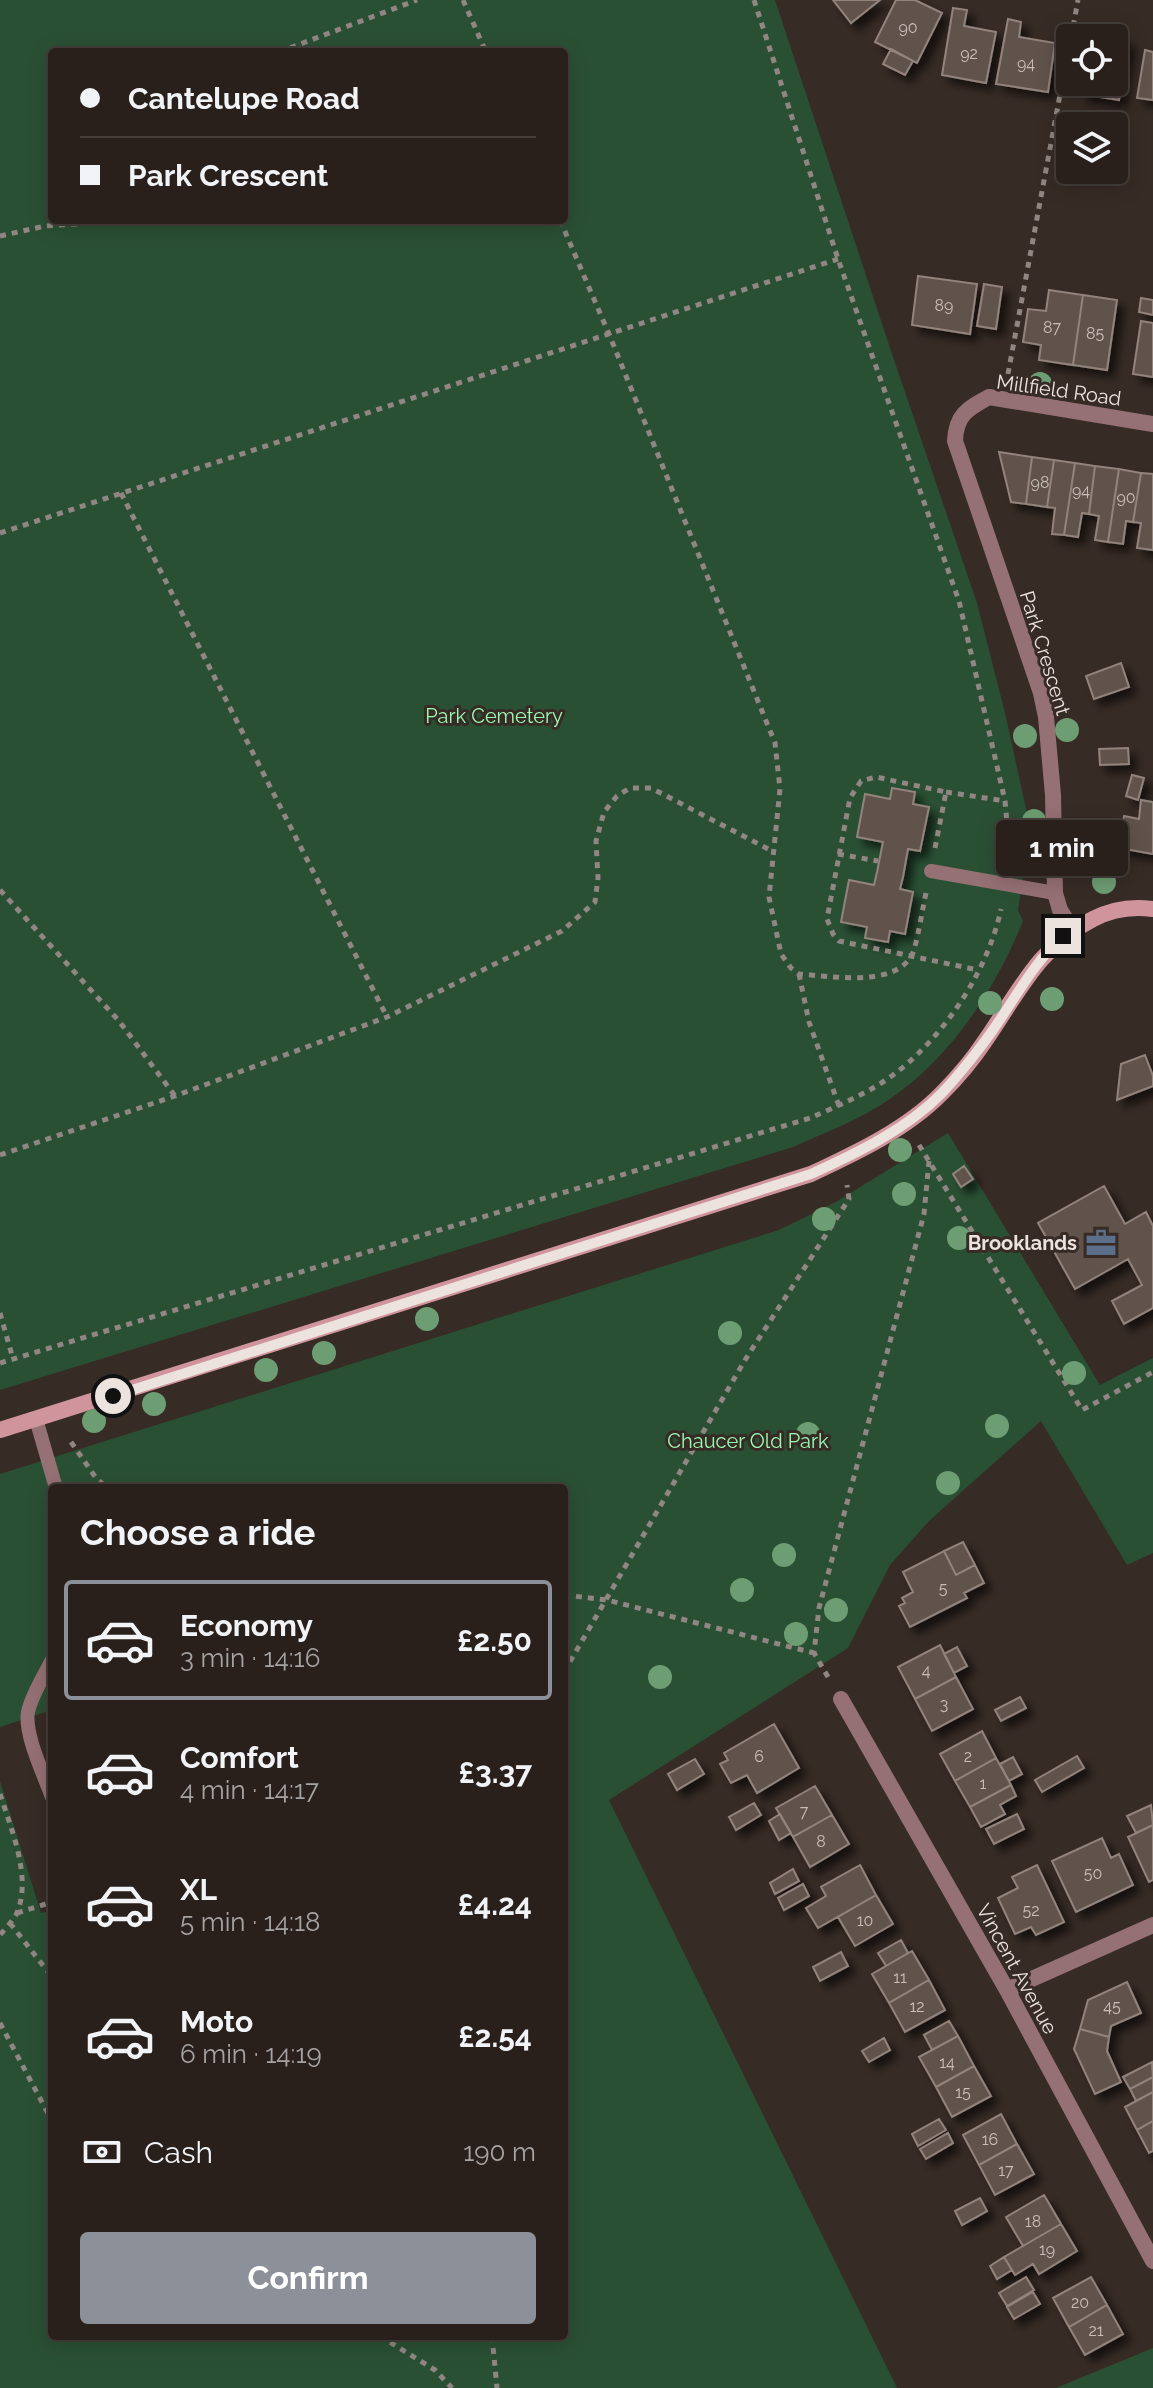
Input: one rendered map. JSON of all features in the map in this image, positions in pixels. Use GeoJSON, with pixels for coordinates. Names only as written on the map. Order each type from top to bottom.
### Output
{"type":"FeatureCollection","features":[{"type":"Feature","properties":{"kind":"street","name":"Millfield Road"},"geometry":{"type":"LineString","coordinates":[[964,414],[989,397],[1153,424]]}},
{"type":"Feature","properties":{"kind":"street","name":"Park Crescent"},"geometry":{"type":"LineString","coordinates":[[964,414],[956,428],[955,441],[1041,693],[1053,795],[1055,893],[1060,910],[1072,929]]}},
{"type":"Feature","properties":{"kind":"street"},"geometry":{"type":"LineString","coordinates":[[0,1430],[811,1174],[905,1123],[942,1093],[983,1044],[1043,956],[1072,929],[1121,909],[1153,909]]}},
{"type":"Feature","properties":{"kind":"street","name":"Vincent Avenue"},"geometry":{"type":"LineString","coordinates":[[841,1699],[1007,1990],[1153,2261]]}},
{"type":"Feature","properties":{"kind":"street"},"geometry":{"type":"LineString","coordinates":[[1007,1990],[1153,1925]]}},
{"type":"Feature","properties":{"kind":"lane"},"geometry":{"type":"LineString","coordinates":[[931,871],[1055,893]]}},
{"type":"Feature","properties":{"kind":"lane"},"geometry":{"type":"LineString","coordinates":[[44,1417],[55,1484]]}},
{"type":"Feature","properties":{"kind":"lane"},"geometry":{"type":"LineString","coordinates":[[48,1668],[28,1712],[27,1726],[48,1786]]}},
{"type":"Feature","properties":{"kind":"path"},"geometry":{"type":"LineString","coordinates":[[290,48],[417,0]]}},
{"type":"Feature","properties":{"kind":"path"},"geometry":{"type":"LineString","coordinates":[[463,0],[484,48]]}},
{"type":"Feature","properties":{"kind":"path"},"geometry":{"type":"LineString","coordinates":[[0,1363],[810,1118],[839,1106],[896,1073],[932,1040],[957,1010],[993,939],[1001,912],[1009,845],[1005,801],[959,601],[838,259],[754,0]]}},
{"type":"Feature","properties":{"kind":"path"},"geometry":{"type":"LineString","coordinates":[[1073,24],[1078,0]]}},
{"type":"Feature","properties":{"kind":"path"},"geometry":{"type":"LineString","coordinates":[[1004,399],[1060,96]]}},
{"type":"Feature","properties":{"kind":"path"},"geometry":{"type":"LineString","coordinates":[[0,236],[45,226],[76,224]]}},
{"type":"Feature","properties":{"kind":"path"},"geometry":{"type":"LineString","coordinates":[[562,224],[775,743],[780,789],[769,897],[781,954],[791,968],[799,974],[865,978],[893,974],[912,956],[946,792]]}},
{"type":"Feature","properties":{"kind":"path"},"geometry":{"type":"LineString","coordinates":[[0,533],[838,259]]}},
{"type":"Feature","properties":{"kind":"path"},"geometry":{"type":"LineString","coordinates":[[121,493],[387,1017]]}},
{"type":"Feature","properties":{"kind":"path"},"geometry":{"type":"LineString","coordinates":[[978,970],[839,941],[827,919],[850,798],[861,781],[876,777],[1005,801]]}},
{"type":"Feature","properties":{"kind":"path"},"geometry":{"type":"LineString","coordinates":[[0,1155],[175,1096],[387,1017],[562,931],[595,902],[598,878],[596,841],[604,812],[617,796],[630,788],[651,788],[774,852]]}},
{"type":"Feature","properties":{"kind":"path"},"geometry":{"type":"LineString","coordinates":[[838,854],[878,861]]}},
{"type":"Feature","properties":{"kind":"path"},"geometry":{"type":"LineString","coordinates":[[0,890],[119,1021],[175,1096]]}},
{"type":"Feature","properties":{"kind":"path"},"geometry":{"type":"LineString","coordinates":[[799,974],[809,1022],[839,1106]]}},
{"type":"Feature","properties":{"kind":"path"},"geometry":{"type":"LineString","coordinates":[[568,1665],[745,1360],[849,1199],[843,1159]]}},
{"type":"Feature","properties":{"kind":"path"},"geometry":{"type":"LineString","coordinates":[[841,1699],[814,1653],[819,1608],[924,1214],[929,1161],[1082,1410],[1153,1372]]}},
{"type":"Feature","properties":{"kind":"path"},"geometry":{"type":"LineString","coordinates":[[0,1313],[13,1359]]}},
{"type":"Feature","properties":{"kind":"path"},"geometry":{"type":"LineString","coordinates":[[44,1417],[103,1484]]}},
{"type":"Feature","properties":{"kind":"path"},"geometry":{"type":"LineString","coordinates":[[568,1595],[607,1600],[814,1653]]}},
{"type":"Feature","properties":{"kind":"path"},"geometry":{"type":"LineString","coordinates":[[0,1794],[20,1856],[21,1887],[17,1913],[0,1935]]}},
{"type":"Feature","properties":{"kind":"path"},"geometry":{"type":"LineString","coordinates":[[17,1913],[48,1903]]}},
{"type":"Feature","properties":{"kind":"path"},"geometry":{"type":"LineString","coordinates":[[10,1923],[48,1972]]}},
{"type":"Feature","properties":{"kind":"path"},"geometry":{"type":"LineString","coordinates":[[0,2023],[48,2113]]}},
{"type":"Feature","properties":{"kind":"path"},"geometry":{"type":"LineString","coordinates":[[386,2340],[435,2370],[452,2388]]}},
{"type":"Feature","properties":{"kind":"path"},"geometry":{"type":"LineString","coordinates":[[492,2340],[497,2388]]}},
{"type":"Feature","properties":{"kind":"green space","name":"Park Cemetery"},"geometry":{"type":"Polygon","coordinates":[[[0,0],[775,0],[977,603],[1006,717],[1034,855],[1025,866],[1018,910],[1023,921],[1012,947],[984,997],[950,1044],[910,1084],[887,1101],[793,1147],[0,1390],[0,0]]]}},
{"type":"Feature","properties":{"kind":"green space","name":"Chaucer Old Park"},"geometry":{"type":"Polygon","coordinates":[[[948,1133],[1100,1385],[1153,1358],[1153,1553],[1127,1565],[1041,1421],[929,1521],[890,1565],[848,1648],[609,1800],[897,2388],[0,2388],[0,1781],[41,1913],[48,1911],[48,2340],[568,2340],[568,1484],[48,1484],[48,1711],[0,1727],[0,1474],[779,1230],[834,1203],[948,1133]]]}},
{"type":"Feature","properties":{"kind":"green space"},"geometry":{"type":"Polygon","coordinates":[[[1153,2348],[1153,2388],[1056,2388],[1153,2348]]]}},
{"type":"Feature","properties":{"kind":"building"},"geometry":{"type":"Polygon","coordinates":[[[833,0],[880,0],[851,23],[833,0]]]}},
{"type":"Feature","properties":{"kind":"building"},"geometry":{"type":"Polygon","coordinates":[[[896,0],[915,0],[942,13],[917,63],[875,42],[896,0]]]}},
{"type":"Feature","properties":{"kind":"building"},"geometry":{"type":"Polygon","coordinates":[[[953,8],[967,10],[964,26],[996,32],[986,83],[942,75],[953,8]]]}},
{"type":"Feature","properties":{"kind":"building"},"geometry":{"type":"Polygon","coordinates":[[[1008,19],[1021,22],[1019,37],[1055,43],[1048,92],[996,84],[1008,19]]]}},
{"type":"Feature","properties":{"kind":"building"},"geometry":{"type":"Polygon","coordinates":[[[891,49],[913,61],[905,75],[883,64],[891,49]]]}},
{"type":"Feature","properties":{"kind":"building"},"geometry":{"type":"Polygon","coordinates":[[[1145,50],[1153,52],[1153,100],[1137,98],[1145,50]]]}},
{"type":"Feature","properties":{"kind":"building"},"geometry":{"type":"Polygon","coordinates":[[[1094,96],[1120,96],[1119,100],[1094,96]]]}},
{"type":"Feature","properties":{"kind":"building"},"geometry":{"type":"Polygon","coordinates":[[[918,276],[977,284],[970,334],[912,325],[918,276]]]}},
{"type":"Feature","properties":{"kind":"building"},"geometry":{"type":"Polygon","coordinates":[[[984,284],[1002,287],[996,329],[977,326],[984,284]]]}},
{"type":"Feature","properties":{"kind":"building"},"geometry":{"type":"Polygon","coordinates":[[[1049,290],[1083,295],[1073,365],[1039,360],[1041,345],[1023,342],[1028,309],[1046,311],[1049,290]]]}},
{"type":"Feature","properties":{"kind":"building"},"geometry":{"type":"Polygon","coordinates":[[[1083,295],[1117,300],[1107,370],[1073,365],[1083,295]]]}},
{"type":"Feature","properties":{"kind":"building"},"geometry":{"type":"Polygon","coordinates":[[[1141,298],[1153,300],[1153,315],[1139,312],[1141,298]]]}},
{"type":"Feature","properties":{"kind":"building"},"geometry":{"type":"Polygon","coordinates":[[[1141,321],[1153,323],[1153,377],[1133,374],[1141,321]]]}},
{"type":"Feature","properties":{"kind":"building"},"geometry":{"type":"Polygon","coordinates":[[[999,452],[1032,457],[1026,504],[1011,502],[999,452]]]}},
{"type":"Feature","properties":{"kind":"building"},"geometry":{"type":"Polygon","coordinates":[[[1032,457],[1054,460],[1047,507],[1026,504],[1032,457]]]}},
{"type":"Feature","properties":{"kind":"building"},"geometry":{"type":"Polygon","coordinates":[[[1054,460],[1075,463],[1064,535],[1052,534],[1055,508],[1047,507],[1054,460]]]}},
{"type":"Feature","properties":{"kind":"building"},"geometry":{"type":"Polygon","coordinates":[[[1075,463],[1095,466],[1089,514],[1082,513],[1078,537],[1064,535],[1075,463]]]}},
{"type":"Feature","properties":{"kind":"building"},"geometry":{"type":"Polygon","coordinates":[[[1095,466],[1119,469],[1108,542],[1095,540],[1099,516],[1089,514],[1095,466]]]}},
{"type":"Feature","properties":{"kind":"building"},"geometry":{"type":"Polygon","coordinates":[[[1119,469],[1141,473],[1133,522],[1126,521],[1123,544],[1108,542],[1119,469]]]}},
{"type":"Feature","properties":{"kind":"building"},"geometry":{"type":"Polygon","coordinates":[[[1141,473],[1153,474],[1153,550],[1137,548],[1141,523],[1133,522],[1141,473]]]}},
{"type":"Feature","properties":{"kind":"building"},"geometry":{"type":"Polygon","coordinates":[[[1121,663],[1129,687],[1094,699],[1086,676],[1121,663]]]}},
{"type":"Feature","properties":{"kind":"building"},"geometry":{"type":"Polygon","coordinates":[[[1128,748],[1129,764],[1100,765],[1099,749],[1128,748]]]}},
{"type":"Feature","properties":{"kind":"building"},"geometry":{"type":"Polygon","coordinates":[[[1132,775],[1144,778],[1138,800],[1126,796],[1132,775]]]}},
{"type":"Feature","properties":{"kind":"building"},"geometry":{"type":"Polygon","coordinates":[[[892,788],[915,792],[913,804],[929,807],[920,851],[908,849],[900,889],[913,892],[905,934],[890,931],[888,942],[865,938],[867,927],[841,922],[849,880],[874,885],[883,842],[857,837],[865,794],[890,799],[892,788]]]}},
{"type":"Feature","properties":{"kind":"building"},"geometry":{"type":"Polygon","coordinates":[[[1141,800],[1153,802],[1153,854],[1119,848],[1124,816],[1139,819],[1141,800]]]}},
{"type":"Feature","properties":{"kind":"building"},"geometry":{"type":"Polygon","coordinates":[[[1145,1055],[1153,1076],[1153,1086],[1117,1100],[1121,1064],[1145,1055]]]}},
{"type":"Feature","properties":{"kind":"building"},"geometry":{"type":"Polygon","coordinates":[[[964,1166],[973,1179],[961,1187],[953,1174],[964,1166]]]}},
{"type":"Feature","properties":{"kind":"building","name":"Brooklands"},"geometry":{"type":"Polygon","coordinates":[[[1104,1186],[1125,1224],[1146,1212],[1153,1226],[1153,1308],[1124,1324],[1112,1301],[1142,1285],[1128,1259],[1075,1289],[1038,1223],[1104,1186]]]}},
{"type":"Feature","properties":{"kind":"building"},"geometry":{"type":"Polygon","coordinates":[[[963,1542],[975,1565],[956,1575],[944,1551],[963,1542]]]}},
{"type":"Feature","properties":{"kind":"building"},"geometry":{"type":"Polygon","coordinates":[[[944,1551],[956,1575],[975,1565],[984,1583],[964,1593],[967,1598],[910,1627],[899,1606],[905,1603],[902,1598],[913,1592],[903,1572],[944,1551]]]}},
{"type":"Feature","properties":{"kind":"building"},"geometry":{"type":"Polygon","coordinates":[[[940,1645],[956,1677],[915,1699],[898,1667],[940,1645]]]}},
{"type":"Feature","properties":{"kind":"building"},"geometry":{"type":"Polygon","coordinates":[[[957,1647],[967,1666],[954,1673],[944,1654],[957,1647]]]}},
{"type":"Feature","properties":{"kind":"building"},"geometry":{"type":"Polygon","coordinates":[[[956,1677],[973,1709],[932,1731],[915,1699],[956,1677]]]}},
{"type":"Feature","properties":{"kind":"building"},"geometry":{"type":"Polygon","coordinates":[[[1020,1697],[1026,1708],[1001,1721],[995,1710],[1020,1697]]]}},
{"type":"Feature","properties":{"kind":"building"},"geometry":{"type":"Polygon","coordinates":[[[774,1724],[799,1768],[757,1793],[747,1775],[731,1783],[720,1764],[728,1760],[724,1753],[774,1724]]]}},
{"type":"Feature","properties":{"kind":"building"},"geometry":{"type":"Polygon","coordinates":[[[982,1731],[996,1758],[955,1781],[940,1754],[982,1731]]]}},
{"type":"Feature","properties":{"kind":"building"},"geometry":{"type":"Polygon","coordinates":[[[1077,1756],[1084,1768],[1042,1792],[1035,1780],[1077,1756]]]}},
{"type":"Feature","properties":{"kind":"building"},"geometry":{"type":"Polygon","coordinates":[[[1013,1757],[1022,1774],[1009,1781],[1000,1764],[1013,1757]]]}},
{"type":"Feature","properties":{"kind":"building"},"geometry":{"type":"Polygon","coordinates":[[[996,1758],[1011,1785],[970,1807],[955,1781],[996,1758]]]}},
{"type":"Feature","properties":{"kind":"building"},"geometry":{"type":"Polygon","coordinates":[[[695,1759],[704,1774],[677,1790],[668,1774],[695,1759]]]}},
{"type":"Feature","properties":{"kind":"building"},"geometry":{"type":"Polygon","coordinates":[[[1011,1785],[1016,1796],[1000,1805],[1005,1814],[981,1827],[970,1807],[1011,1785]]]}},
{"type":"Feature","properties":{"kind":"building"},"geometry":{"type":"Polygon","coordinates":[[[815,1786],[832,1815],[793,1837],[776,1808],[815,1786]]]}},
{"type":"Feature","properties":{"kind":"building"},"geometry":{"type":"Polygon","coordinates":[[[754,1803],[761,1815],[736,1830],[729,1817],[754,1803]]]}},
{"type":"Feature","properties":{"kind":"building"},"geometry":{"type":"Polygon","coordinates":[[[1151,1805],[1153,1825],[1136,1833],[1127,1816],[1151,1805]]]}},
{"type":"Feature","properties":{"kind":"building"},"geometry":{"type":"Polygon","coordinates":[[[780,1814],[791,1833],[779,1840],[769,1821],[780,1814]]]}},
{"type":"Feature","properties":{"kind":"building"},"geometry":{"type":"Polygon","coordinates":[[[1017,1814],[1024,1829],[994,1844],[986,1829],[1017,1814]]]}},
{"type":"Feature","properties":{"kind":"building"},"geometry":{"type":"Polygon","coordinates":[[[832,1815],[849,1844],[810,1867],[793,1837],[832,1815]]]}},
{"type":"Feature","properties":{"kind":"building"},"geometry":{"type":"Polygon","coordinates":[[[1153,1825],[1153,1880],[1149,1882],[1128,1837],[1153,1825]]]}},
{"type":"Feature","properties":{"kind":"building"},"geometry":{"type":"Polygon","coordinates":[[[1102,1838],[1111,1858],[1119,1854],[1133,1885],[1076,1912],[1052,1861],[1102,1838]]]}},
{"type":"Feature","properties":{"kind":"building"},"geometry":{"type":"Polygon","coordinates":[[[860,1865],[876,1895],[818,1928],[806,1908],[826,1896],[821,1887],[860,1865]]]}},
{"type":"Feature","properties":{"kind":"building"},"geometry":{"type":"Polygon","coordinates":[[[1037,1865],[1064,1922],[1036,1935],[1031,1927],[1015,1934],[998,1898],[1018,1888],[1012,1877],[1037,1865]]]}},
{"type":"Feature","properties":{"kind":"building"},"geometry":{"type":"Polygon","coordinates":[[[793,1869],[799,1881],[775,1894],[770,1883],[793,1869]]]}},
{"type":"Feature","properties":{"kind":"building"},"geometry":{"type":"Polygon","coordinates":[[[803,1884],[809,1896],[784,1910],[778,1898],[803,1884]]]}},
{"type":"Feature","properties":{"kind":"building"},"geometry":{"type":"Polygon","coordinates":[[[876,1895],[893,1924],[855,1946],[838,1917],[876,1895]]]}},
{"type":"Feature","properties":{"kind":"building"},"geometry":{"type":"Polygon","coordinates":[[[901,1940],[908,1953],[886,1966],[878,1953],[901,1940]]]}},
{"type":"Feature","properties":{"kind":"building"},"geometry":{"type":"Polygon","coordinates":[[[912,1951],[929,1980],[889,2003],[872,1974],[912,1951]]]}},
{"type":"Feature","properties":{"kind":"building"},"geometry":{"type":"Polygon","coordinates":[[[841,1952],[848,1966],[820,1981],[813,1967],[841,1952]]]}},
{"type":"Feature","properties":{"kind":"building"},"geometry":{"type":"Polygon","coordinates":[[[929,1980],[945,2010],[905,2032],[889,2003],[929,1980]]]}},
{"type":"Feature","properties":{"kind":"building"},"geometry":{"type":"Polygon","coordinates":[[[1127,1982],[1141,2013],[1111,2026],[1109,2037],[1080,2029],[1088,2000],[1127,1982]]]}},
{"type":"Feature","properties":{"kind":"building"},"geometry":{"type":"Polygon","coordinates":[[[949,2021],[958,2036],[932,2050],[924,2035],[949,2021]]]}},
{"type":"Feature","properties":{"kind":"building"},"geometry":{"type":"Polygon","coordinates":[[[1080,2029],[1109,2037],[1107,2051],[1121,2082],[1095,2094],[1074,2049],[1080,2029]]]}},
{"type":"Feature","properties":{"kind":"building"},"geometry":{"type":"Polygon","coordinates":[[[958,2036],[974,2066],[936,2087],[919,2057],[958,2036]]]}},
{"type":"Feature","properties":{"kind":"building"},"geometry":{"type":"Polygon","coordinates":[[[884,2038],[890,2050],[869,2062],[862,2051],[884,2038]]]}},
{"type":"Feature","properties":{"kind":"building"},"geometry":{"type":"Polygon","coordinates":[[[1152,2062],[1153,2077],[1130,2089],[1123,2077],[1152,2062]]]}},
{"type":"Feature","properties":{"kind":"building"},"geometry":{"type":"Polygon","coordinates":[[[974,2066],[991,2096],[952,2117],[936,2087],[974,2066]]]}},
{"type":"Feature","properties":{"kind":"building"},"geometry":{"type":"Polygon","coordinates":[[[1153,2077],[1153,2092],[1136,2101],[1130,2089],[1153,2077]]]}},
{"type":"Feature","properties":{"kind":"building"},"geometry":{"type":"Polygon","coordinates":[[[1153,2092],[1153,2121],[1137,2130],[1125,2107],[1153,2092]]]}},
{"type":"Feature","properties":{"kind":"building"},"geometry":{"type":"Polygon","coordinates":[[[1001,2114],[1017,2144],[979,2165],[963,2135],[1001,2114]]]}},
{"type":"Feature","properties":{"kind":"building"},"geometry":{"type":"Polygon","coordinates":[[[939,2119],[946,2130],[918,2146],[912,2134],[939,2119]]]}},
{"type":"Feature","properties":{"kind":"building"},"geometry":{"type":"Polygon","coordinates":[[[1153,2121],[1153,2151],[1149,2153],[1137,2130],[1153,2121]]]}},
{"type":"Feature","properties":{"kind":"building"},"geometry":{"type":"Polygon","coordinates":[[[948,2133],[953,2143],[926,2159],[920,2149],[948,2133]]]}},
{"type":"Feature","properties":{"kind":"building"},"geometry":{"type":"Polygon","coordinates":[[[1017,2144],[1034,2174],[995,2195],[979,2165],[1017,2144]]]}},
{"type":"Feature","properties":{"kind":"building"},"geometry":{"type":"Polygon","coordinates":[[[1044,2195],[1061,2224],[1023,2246],[1006,2217],[1044,2195]]]}},
{"type":"Feature","properties":{"kind":"building"},"geometry":{"type":"Polygon","coordinates":[[[980,2198],[987,2211],[962,2225],[955,2211],[980,2198]]]}},
{"type":"Feature","properties":{"kind":"building"},"geometry":{"type":"Polygon","coordinates":[[[1061,2224],[1077,2251],[1039,2274],[1033,2264],[1015,2275],[1004,2257],[1061,2224]]]}},
{"type":"Feature","properties":{"kind":"building"},"geometry":{"type":"Polygon","coordinates":[[[1004,2257],[1012,2270],[997,2279],[990,2266],[1004,2257]]]}},
{"type":"Feature","properties":{"kind":"building"},"geometry":{"type":"Polygon","coordinates":[[[1026,2277],[1034,2290],[1007,2306],[999,2293],[1026,2277]]]}},
{"type":"Feature","properties":{"kind":"building"},"geometry":{"type":"Polygon","coordinates":[[[1091,2277],[1107,2305],[1069,2327],[1053,2298],[1091,2277]]]}},
{"type":"Feature","properties":{"kind":"building"},"geometry":{"type":"Polygon","coordinates":[[[1033,2292],[1040,2304],[1014,2319],[1007,2307],[1033,2292]]]}},
{"type":"Feature","properties":{"kind":"building"},"geometry":{"type":"Polygon","coordinates":[[[1107,2305],[1123,2334],[1085,2355],[1069,2327],[1107,2305]]]}},
{"type":"Feature","properties":{"kind":"place","name":"Brooklands"},"geometry":{"type":"Point","coordinates":[1101,1243]}},
{"type":"Feature","properties":{"kind":"route"},"geometry":{"type":"LineString","coordinates":[[113,1396],[811,1174],[843,1159],[905,1123],[942,1093],[983,1044],[1043,956],[1063,936]]}}]}
